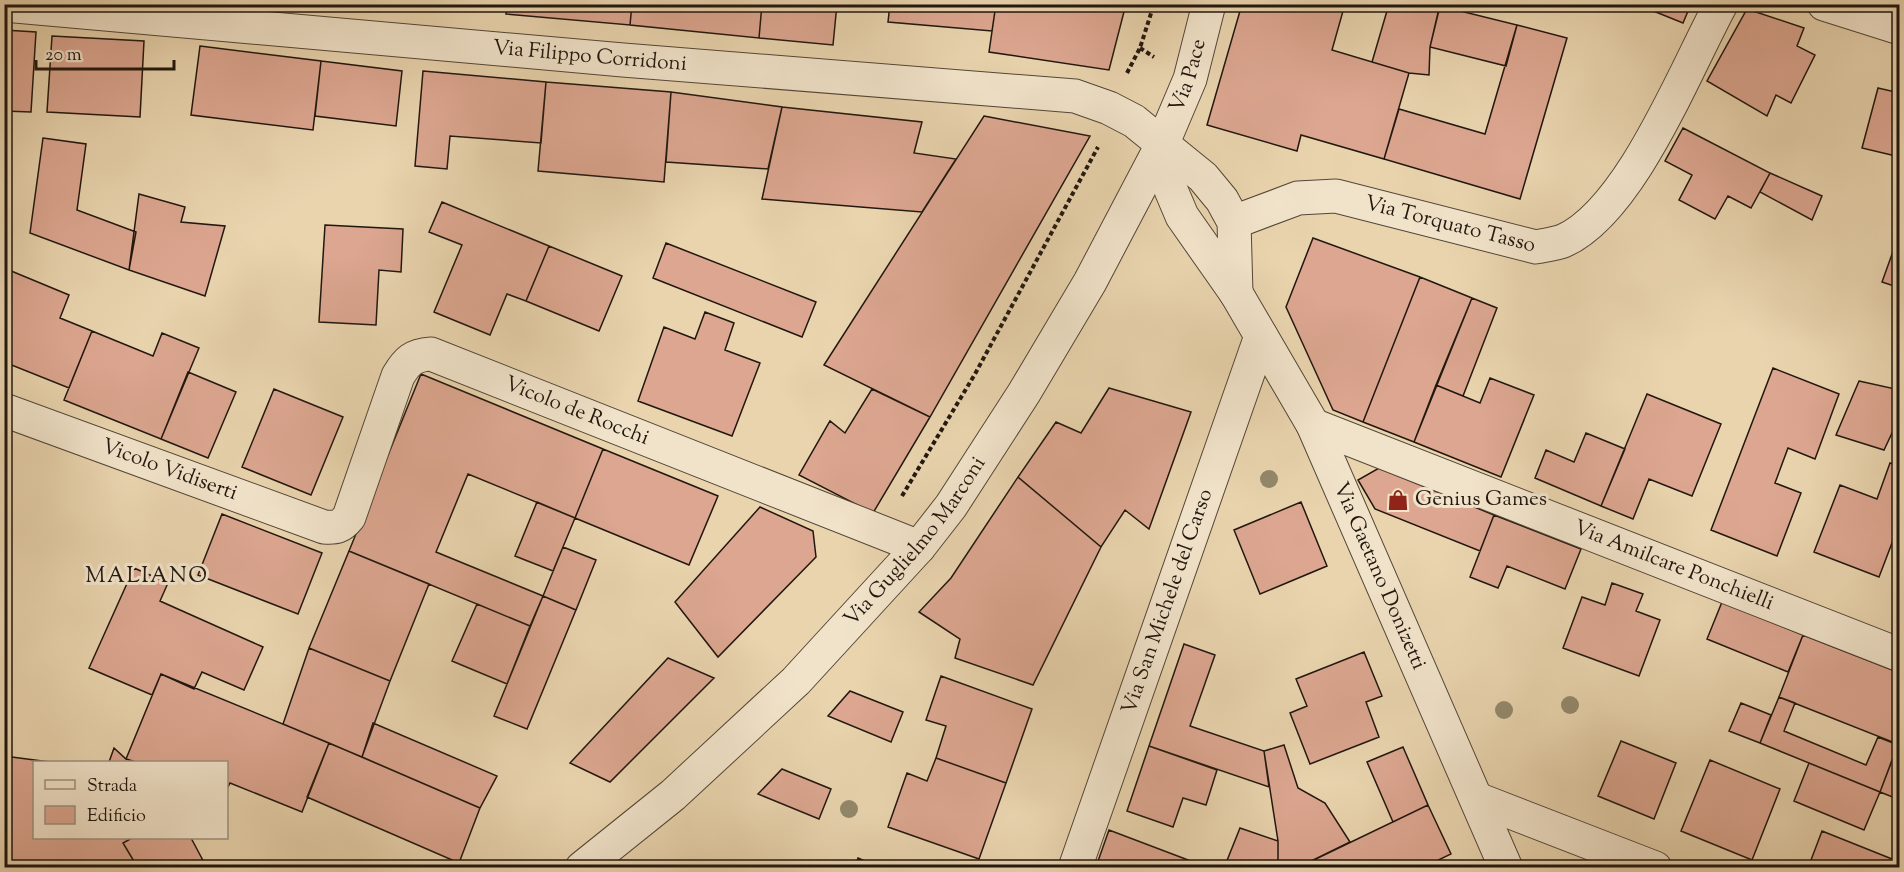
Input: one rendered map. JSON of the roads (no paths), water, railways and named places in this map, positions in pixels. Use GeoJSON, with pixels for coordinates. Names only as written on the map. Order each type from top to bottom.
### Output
{"type":"FeatureCollection","features":[{"type":"Feature","properties":{"kind":"street","name":"Via Pace"},"geometry":{"type":"LineString","coordinates":[[1162,145],[1190,80],[1209,4]]}},
{"type":"Feature","properties":{"kind":"street","name":"Via Torquato Tasso"},"geometry":{"type":"LineString","coordinates":[[1234,222],[1298,198],[1336,196],[1536,247],[1563,240],[1593,221],[1614,196],[1653,139],[1721,4]]}},
{"type":"Feature","properties":{"kind":"street"},"geometry":{"type":"LineString","coordinates":[[1824,4],[1899,28]]}},
{"type":"Feature","properties":{"kind":"street","name":"Via Filippo Corridoni"},"geometry":{"type":"LineString","coordinates":[[4,5],[144,11],[1075,96],[1109,108],[1134,121],[1203,177],[1222,200],[1234,222]]}},
{"type":"Feature","properties":{"kind":"street","name":"Via Gaetano Donizetti"},"geometry":{"type":"LineString","coordinates":[[1162,145],[1171,190],[1182,216],[1236,293],[1313,425],[1506,867]]}},
{"type":"Feature","properties":{"kind":"street","name":"Via Guglielmo Marconi"},"geometry":{"type":"LineString","coordinates":[[582,867],[673,795],[796,681],[919,547],[951,506],[1024,393],[1089,282],[1162,145]]}},
{"type":"Feature","properties":{"kind":"street"},"geometry":{"type":"LineString","coordinates":[[1234,222],[1236,293]]}},
{"type":"Feature","properties":{"kind":"street","name":"Via San Michele del Carso"},"geometry":{"type":"LineString","coordinates":[[1075,867],[1261,336]]}},
{"type":"Feature","properties":{"kind":"street","name":"Vicolo de Rocchi"},"geometry":{"type":"LineString","coordinates":[[334,528],[343,524],[349,517],[402,370],[416,355],[430,354],[919,547]]}},
{"type":"Feature","properties":{"kind":"street","name":"Vicolo Vidiserti"},"geometry":{"type":"LineString","coordinates":[[4,410],[334,528]]}},
{"type":"Feature","properties":{"kind":"street","name":"Via Amilcare Ponchielli"},"geometry":{"type":"LineString","coordinates":[[1313,425],[1899,655]]}},
{"type":"Feature","properties":{"kind":"street"},"geometry":{"type":"LineString","coordinates":[[1478,799],[1655,867]]}},
{"type":"Feature","properties":{"kind":"place","name":"Genius Games"},"geometry":{"type":"Point","coordinates":[1398,500]}},
{"type":"Feature","properties":{"kind":"district","name":"MALIANO"},"geometry":{"type":"Point","coordinates":[147,577]}}]}
